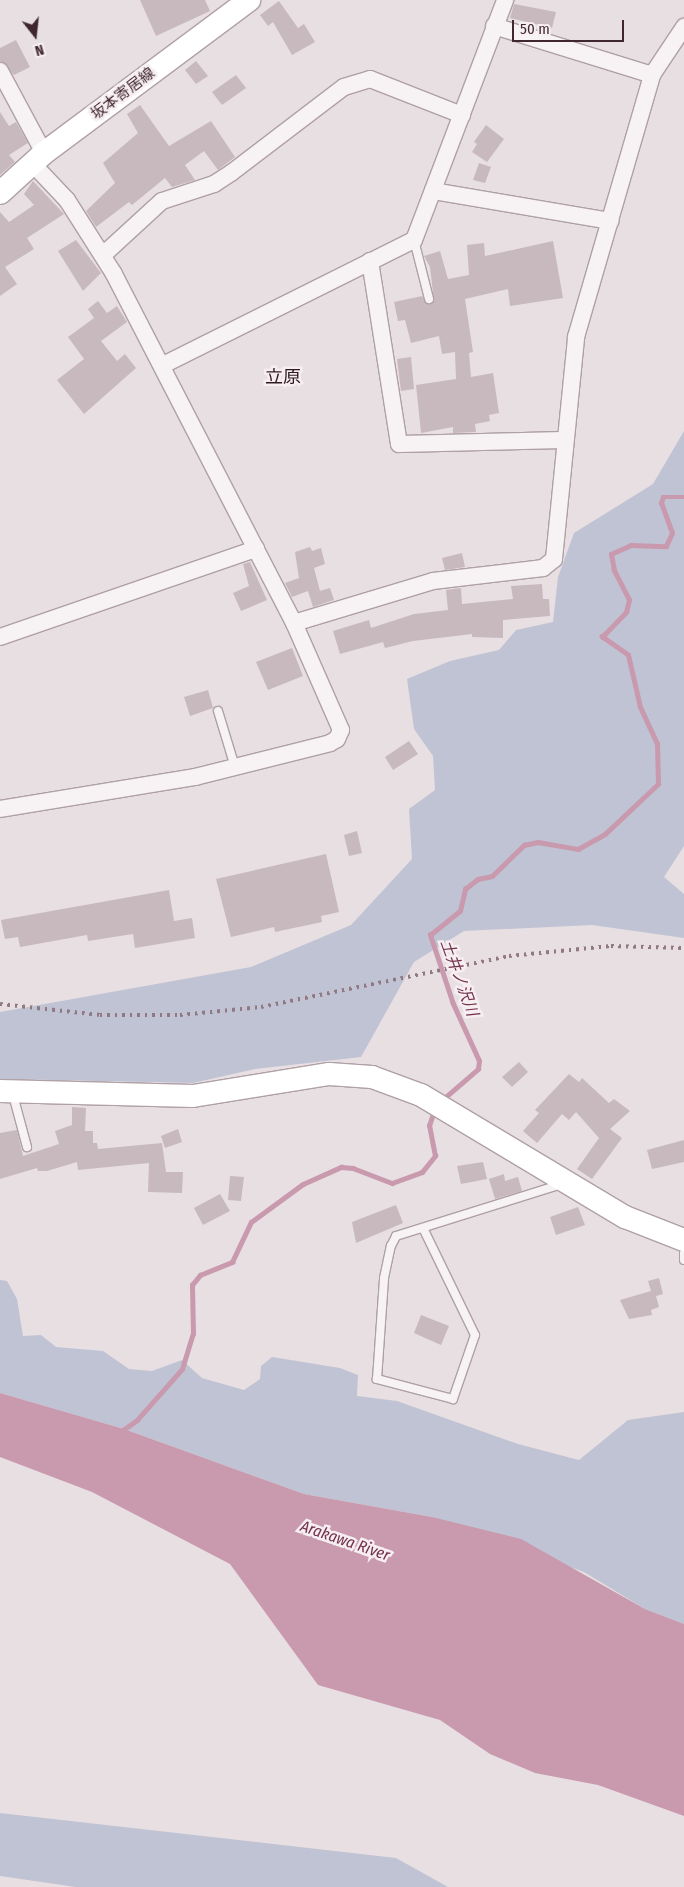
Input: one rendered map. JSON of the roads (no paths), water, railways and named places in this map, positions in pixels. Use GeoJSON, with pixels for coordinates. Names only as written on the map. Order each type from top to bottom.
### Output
{"type":"FeatureCollection","features":[{"type":"Feature","properties":{"kind":"street","name":"坂本寄居線"},"geometry":{"type":"LineString","coordinates":[[0,193],[38,158],[249,0]]}},
{"type":"Feature","properties":{"kind":"street"},"geometry":{"type":"LineString","coordinates":[[163,365],[414,240],[505,0]]}},
{"type":"Feature","properties":{"kind":"street"},"geometry":{"type":"LineString","coordinates":[[494,26],[652,75]]}},
{"type":"Feature","properties":{"kind":"street"},"geometry":{"type":"LineString","coordinates":[[294,623],[433,581],[543,568],[554,559],[576,337],[652,75],[684,28]]}},
{"type":"Feature","properties":{"kind":"street"},"geometry":{"type":"LineString","coordinates":[[0,72],[38,158],[103,255],[163,365],[294,623],[329,697],[341,730],[337,739],[195,777],[0,809]]}},
{"type":"Feature","properties":{"kind":"street"},"geometry":{"type":"LineString","coordinates":[[103,255],[162,201],[214,184],[344,87],[370,79],[462,115]]}},
{"type":"Feature","properties":{"kind":"street"},"geometry":{"type":"LineString","coordinates":[[433,191],[610,221]]}},
{"type":"Feature","properties":{"kind":"street"},"geometry":{"type":"LineString","coordinates":[[370,261],[399,444],[565,440]]}},
{"type":"Feature","properties":{"kind":"street"},"geometry":{"type":"LineString","coordinates":[[0,637],[256,549]]}},
{"type":"Feature","properties":{"kind":"street"},"geometry":{"type":"LineString","coordinates":[[5,1091],[193,1096],[300,1077],[350,1073],[400,1085],[421,1095],[625,1217],[684,1240]]}},
{"type":"Feature","properties":{"kind":"lane"},"geometry":{"type":"LineString","coordinates":[[414,240],[429,299]]}},
{"type":"Feature","properties":{"kind":"lane"},"geometry":{"type":"LineString","coordinates":[[218,711],[235,767]]}},
{"type":"Feature","properties":{"kind":"lane"},"geometry":{"type":"LineString","coordinates":[[5,1091],[27,1147]]}},
{"type":"Feature","properties":{"kind":"lane"},"geometry":{"type":"LineString","coordinates":[[424,1228],[475,1335],[453,1399],[377,1379],[384,1278],[391,1246],[396,1236],[566,1183]]}},
{"type":"Feature","properties":{"kind":"lane"},"geometry":{"type":"LineString","coordinates":[[684,1253],[684,1260]]}},
{"type":"Feature","properties":{"kind":"water","name":"Arakawa River"},"geometry":{"type":"Polygon","coordinates":[[[0,1393],[124,1429],[304,1494],[432,1517],[521,1539],[645,1609],[684,1624],[684,1816],[598,1785],[535,1773],[490,1754],[440,1720],[318,1685],[230,1564],[92,1492],[0,1457],[0,1393]]]}},
{"type":"Feature","properties":{"kind":"waterway","name":"土井ノ沢川"},"geometry":{"type":"LineString","coordinates":[[441,1101],[478,1069],[479,1061],[453,1004],[430,935],[460,911],[465,889],[478,879],[492,876],[524,845],[538,842],[578,849],[605,834],[658,784],[657,744],[640,707],[628,655],[602,637],[626,612],[629,600],[614,570],[611,554],[631,545],[666,546],[672,533],[661,503],[663,497],[684,497]]}},
{"type":"Feature","properties":{"kind":"waterway","name":"土井ノ沢川"},"geometry":{"type":"LineString","coordinates":[[120,1432],[137,1420],[182,1369],[193,1334],[192,1285],[200,1275],[232,1262],[251,1222],[303,1184],[341,1167],[353,1168],[392,1183],[422,1172],[435,1156],[429,1126],[434,1111]]}},
{"type":"Feature","properties":{"kind":"railway"},"geometry":{"type":"LineString","coordinates":[[0,1004],[100,1015],[180,1015],[261,1007],[509,956],[611,946],[684,948]]}},
{"type":"Feature","properties":{"kind":"district","name":"立原"},"geometry":{"type":"Point","coordinates":[283,377]}}]}
